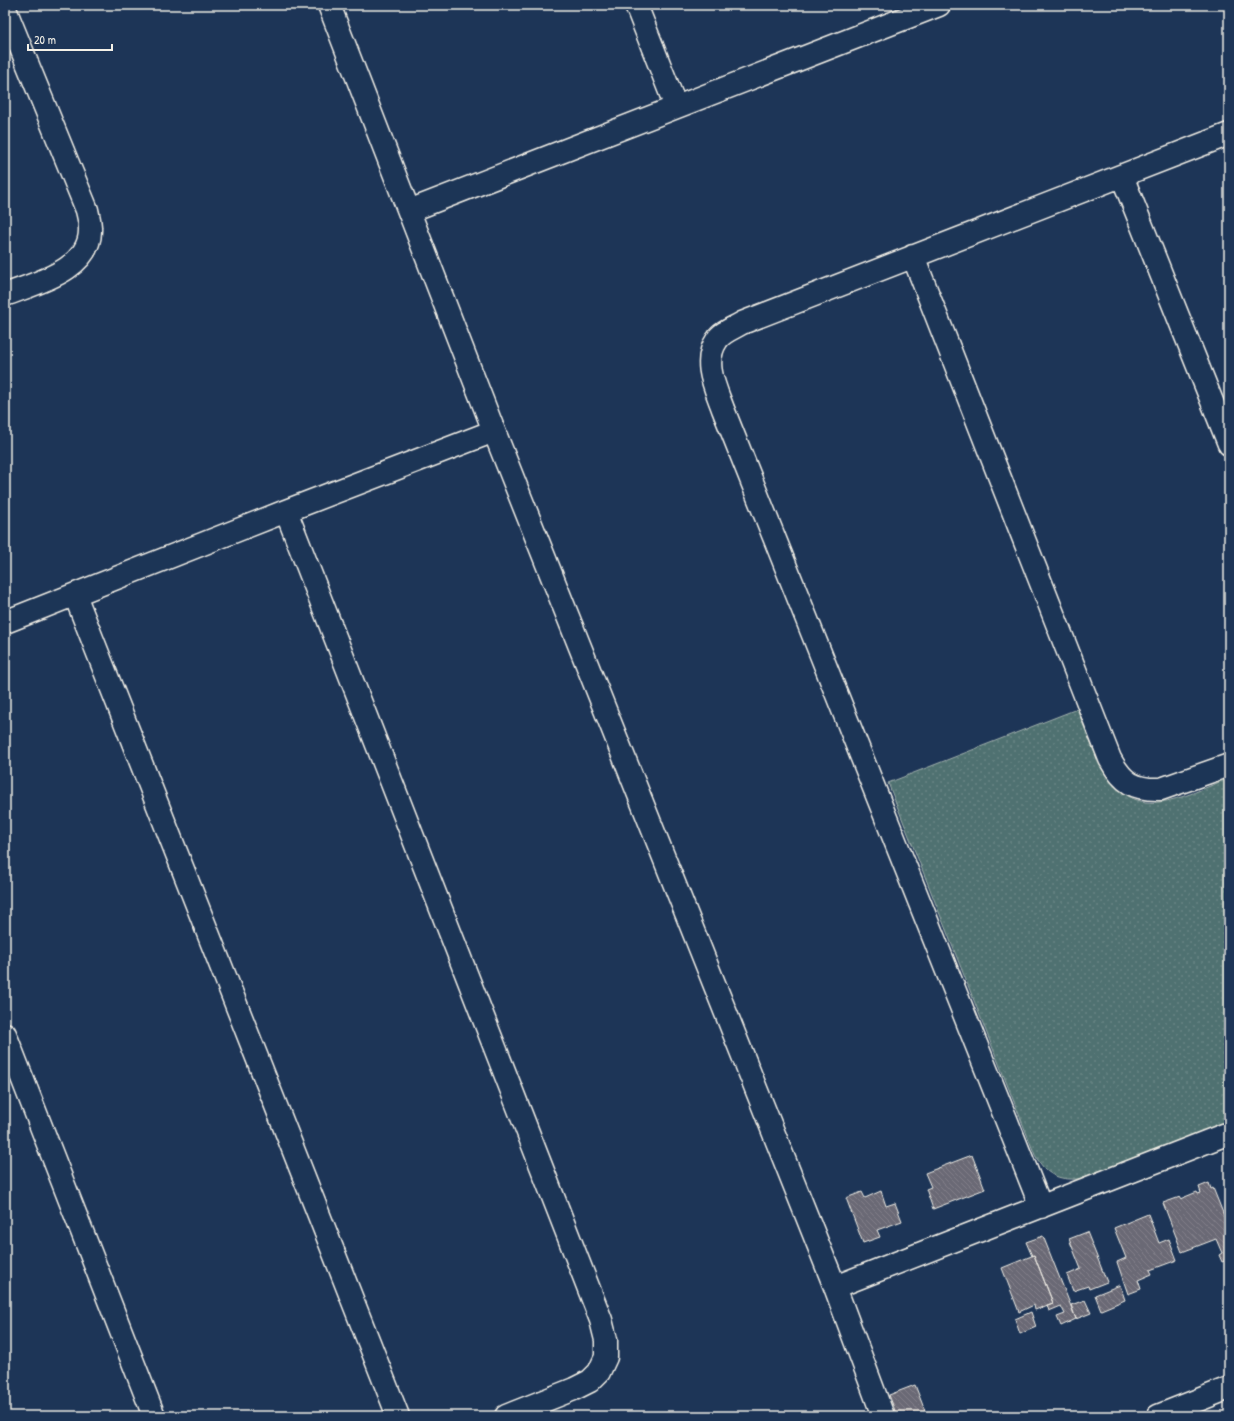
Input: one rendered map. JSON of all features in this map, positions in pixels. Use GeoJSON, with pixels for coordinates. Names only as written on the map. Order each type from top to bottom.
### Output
{"type":"FeatureCollection","features":[{"type":"Feature","properties":{"kind":"street"},"geometry":{"type":"LineString","coordinates":[[328,5],[494,431],[835,1286],[883,1416]]}},
{"type":"Feature","properties":{"kind":"street"},"geometry":{"type":"LineString","coordinates":[[636,5],[676,107]]}},
{"type":"Feature","properties":{"kind":"street"},"geometry":{"type":"LineString","coordinates":[[409,211],[939,5]]}},
{"type":"Feature","properties":{"kind":"street"},"geometry":{"type":"LineString","coordinates":[[5,9],[87,210],[91,228],[88,243],[82,256],[72,265],[55,276],[5,295]]}},
{"type":"Feature","properties":{"kind":"street"},"geometry":{"type":"LineString","coordinates":[[1041,1207],[723,409],[710,370],[710,354],[717,340],[728,330],[742,323],[1229,134]]}},
{"type":"Feature","properties":{"kind":"street"},"geometry":{"type":"LineString","coordinates":[[1122,176],[1229,444]]}},
{"type":"Feature","properties":{"kind":"street"},"geometry":{"type":"LineString","coordinates":[[913,256],[1110,759],[1116,770],[1127,782],[1134,786],[1150,790],[1161,789],[1229,765]]}},
{"type":"Feature","properties":{"kind":"street"},"geometry":{"type":"LineString","coordinates":[[5,622],[494,431]]}},
{"type":"Feature","properties":{"kind":"street"},"geometry":{"type":"LineString","coordinates":[[286,511],[601,1320],[606,1340],[606,1357],[599,1372],[590,1381],[574,1389],[506,1416]]}},
{"type":"Feature","properties":{"kind":"street"},"geometry":{"type":"LineString","coordinates":[[75,595],[398,1416]]}},
{"type":"Feature","properties":{"kind":"street"},"geometry":{"type":"LineString","coordinates":[[5,1034],[154,1416]]}},
{"type":"Feature","properties":{"kind":"street"},"geometry":{"type":"LineString","coordinates":[[835,1286],[1229,1133]]}},
{"type":"Feature","properties":{"kind":"street"},"geometry":{"type":"LineString","coordinates":[[1158,1416],[1229,1388]]}},
{"type":"Feature","properties":{"kind":"green space"},"geometry":{"type":"Polygon","coordinates":[[[1077,709],[1089,740],[1105,772],[1115,785],[1127,795],[1141,801],[1168,801],[1229,778],[1229,1121],[1079,1179],[1071,1179],[1058,1177],[1048,1172],[1035,1155],[888,783],[1077,709]]]}},
{"type":"Feature","properties":{"kind":"building"},"geometry":{"type":"Polygon","coordinates":[[[972,1155],[985,1189],[933,1209],[926,1189],[931,1187],[925,1173],[972,1155]]]}},
{"type":"Feature","properties":{"kind":"building"},"geometry":{"type":"Polygon","coordinates":[[[1209,1183],[1211,1189],[1213,1188],[1229,1228],[1229,1259],[1222,1262],[1219,1255],[1222,1253],[1216,1239],[1182,1252],[1163,1203],[1180,1197],[1180,1199],[1197,1192],[1198,1194],[1201,1193],[1199,1187],[1209,1183]]]}},
{"type":"Feature","properties":{"kind":"building"},"geometry":{"type":"Polygon","coordinates":[[[881,1191],[886,1206],[895,1203],[902,1221],[877,1230],[880,1237],[863,1243],[846,1198],[862,1192],[865,1198],[881,1191]]]}},
{"type":"Feature","properties":{"kind":"building"},"geometry":{"type":"Polygon","coordinates":[[[1148,1214],[1159,1243],[1169,1239],[1177,1260],[1150,1270],[1152,1274],[1138,1280],[1141,1289],[1128,1294],[1117,1262],[1126,1258],[1114,1228],[1148,1214]]]}},
{"type":"Feature","properties":{"kind":"building"},"geometry":{"type":"Polygon","coordinates":[[[1087,1232],[1107,1282],[1089,1289],[1088,1286],[1073,1291],[1067,1275],[1081,1269],[1069,1239],[1087,1232]]]}},
{"type":"Feature","properties":{"kind":"building"},"geometry":{"type":"Polygon","coordinates":[[[1043,1236],[1076,1319],[1061,1326],[1057,1317],[1065,1314],[1061,1306],[1049,1311],[1047,1305],[1053,1303],[1034,1255],[1032,1256],[1026,1242],[1043,1236]]]}},
{"type":"Feature","properties":{"kind":"building"},"geometry":{"type":"Polygon","coordinates":[[[1034,1255],[1053,1303],[1035,1310],[1034,1305],[1019,1312],[1002,1268],[1034,1255]]]}},
{"type":"Feature","properties":{"kind":"building"},"geometry":{"type":"Polygon","coordinates":[[[1120,1285],[1125,1300],[1101,1310],[1095,1295],[1120,1285]]]}},
{"type":"Feature","properties":{"kind":"building"},"geometry":{"type":"Polygon","coordinates":[[[1085,1300],[1091,1313],[1076,1319],[1071,1305],[1085,1300]]]}},
{"type":"Feature","properties":{"kind":"building"},"geometry":{"type":"Polygon","coordinates":[[[1031,1312],[1036,1327],[1020,1334],[1015,1319],[1031,1312]]]}},
{"type":"Feature","properties":{"kind":"building"},"geometry":{"type":"Polygon","coordinates":[[[915,1385],[927,1416],[897,1416],[889,1395],[915,1385]]]}}]}
